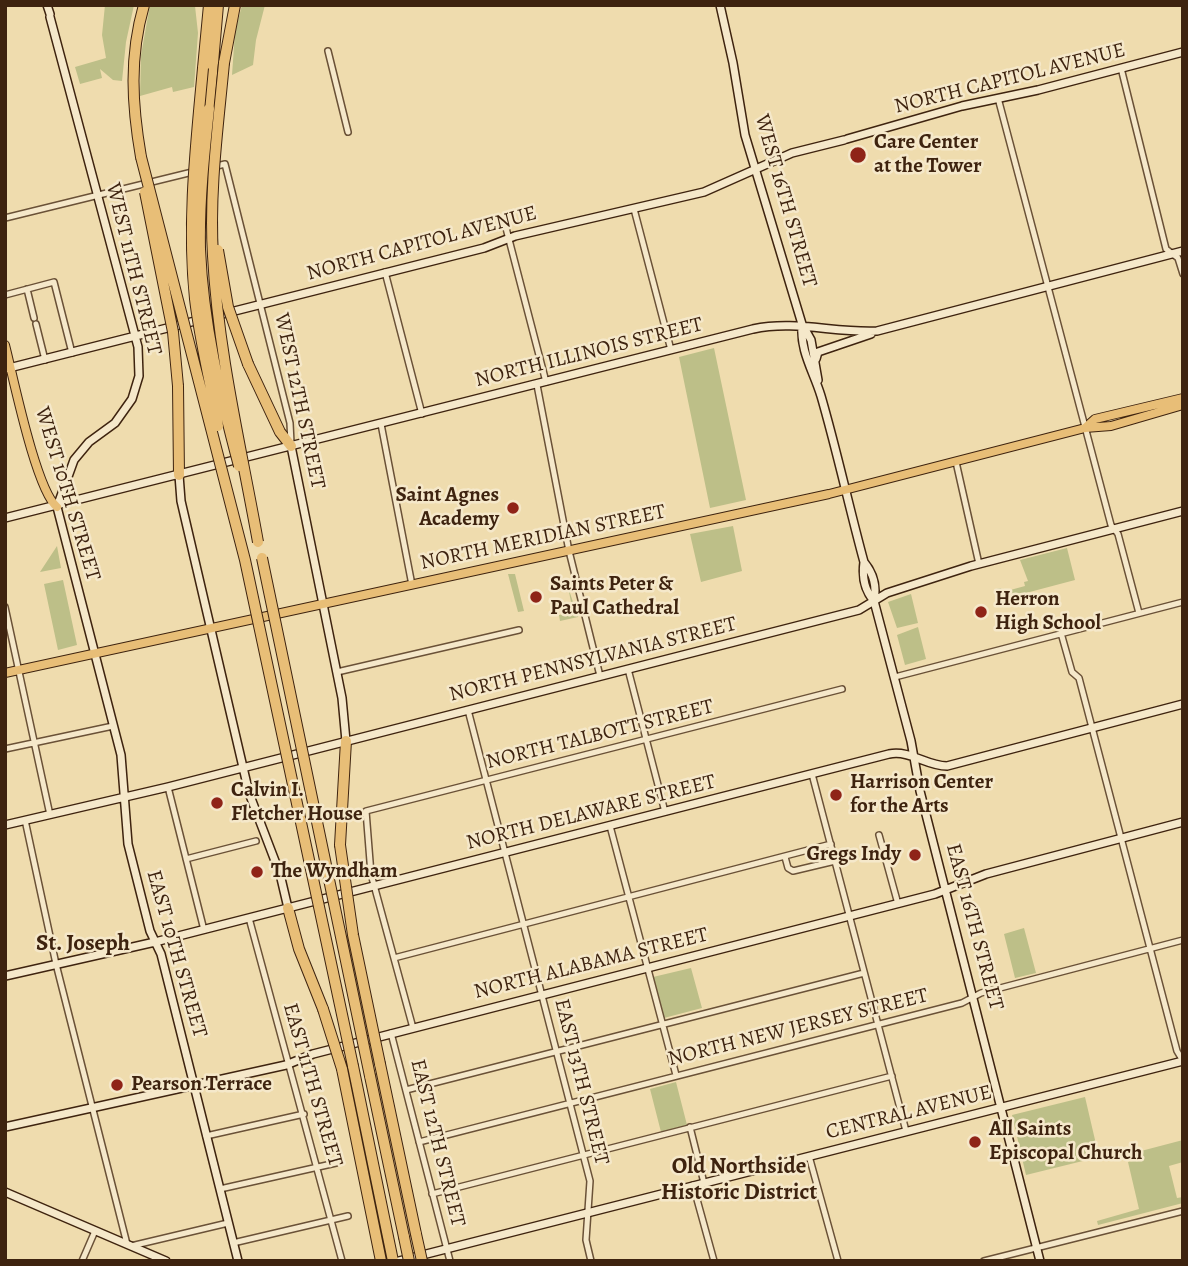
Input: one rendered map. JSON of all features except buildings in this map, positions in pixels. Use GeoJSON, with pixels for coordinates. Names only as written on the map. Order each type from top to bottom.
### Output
{"type":"FeatureCollection","features":[{"type":"Feature","properties":{"kind":"highway"},"geometry":{"type":"LineString","coordinates":[[144,5],[135,51],[132,96],[147,203],[173,332],[178,386],[180,475]]}},
{"type":"Feature","properties":{"kind":"highway"},"geometry":{"type":"LineString","coordinates":[[209,5],[200,202],[204,294],[220,388],[258,541]]}},
{"type":"Feature","properties":{"kind":"highway"},"geometry":{"type":"LineString","coordinates":[[218,5],[192,181],[194,280],[202,344],[238,533],[393,1261]]}},
{"type":"Feature","properties":{"kind":"highway"},"geometry":{"type":"LineString","coordinates":[[235,5],[224,63],[212,210],[217,306],[258,541],[409,1261]]}},
{"type":"Feature","properties":{"kind":"highway"},"geometry":{"type":"LineString","coordinates":[[141,157],[238,533]]}},
{"type":"Feature","properties":{"kind":"highway"},"geometry":{"type":"LineString","coordinates":[[212,210],[228,307],[248,364],[281,434],[291,446]]}},
{"type":"Feature","properties":{"kind":"highway"},"geometry":{"type":"LineString","coordinates":[[346,741],[340,845],[352,926],[422,1261]]}},
{"type":"Feature","properties":{"kind":"highway"},"geometry":{"type":"LineString","coordinates":[[288,908],[299,949],[323,1009],[342,1069],[381,1261]]}},
{"type":"Feature","properties":{"kind":"main road","name":"WEST 11TH STREET"},"geometry":{"type":"LineString","coordinates":[[47,5],[135,337],[140,367],[133,397],[115,423],[89,442],[74,460],[57,507]]}},
{"type":"Feature","properties":{"kind":"main road","name":"WEST 16TH STREET"},"geometry":{"type":"LineString","coordinates":[[720,5],[733,63],[743,129],[802,324],[811,340],[820,395],[845,490]]}},
{"type":"Feature","properties":{"kind":"main road","name":"NORTH CAPITOL AVENUE"},"geometry":{"type":"LineString","coordinates":[[8,369],[712,189],[792,153],[1183,52]]}},
{"type":"Feature","properties":{"kind":"main road","name":"NORTH ILLINOIS STREET"},"geometry":{"type":"LineString","coordinates":[[5,518],[769,326],[802,324],[849,331],[877,331],[1183,251]]}},
{"type":"Feature","properties":{"kind":"main road","name":"WEST 16TH STREET"},"geometry":{"type":"LineString","coordinates":[[802,324],[801,341],[807,365],[820,395]]}},
{"type":"Feature","properties":{"kind":"main road"},"geometry":{"type":"LineString","coordinates":[[816,360],[818,352],[877,331]]}},
{"type":"Feature","properties":{"kind":"main road","name":"WEST 10TH STREET"},"geometry":{"type":"LineString","coordinates":[[5,345],[8,369],[42,481],[49,500],[57,507],[94,654]]}},
{"type":"Feature","properties":{"kind":"main road","name":"NORTH MERIDIAN STREET"},"geometry":{"type":"LineString","coordinates":[[1085,428],[1098,418],[1183,398]]}},
{"type":"Feature","properties":{"kind":"main road","name":"NORTH MERIDIAN STREET"},"geometry":{"type":"LineString","coordinates":[[5,673],[845,490],[1085,428],[1111,426],[1183,405]]}},
{"type":"Feature","properties":{"kind":"main road","name":"WEST 12TH STREET"},"geometry":{"type":"LineString","coordinates":[[291,446],[323,605]]}},
{"type":"Feature","properties":{"kind":"main road"},"geometry":{"type":"LineString","coordinates":[[180,475],[181,501],[252,802],[280,874],[288,908]]}},
{"type":"Feature","properties":{"kind":"main road","name":"EAST 16TH STREET"},"geometry":{"type":"LineString","coordinates":[[845,490],[864,562],[872,571],[876,589],[874,601],[1040,1261]]}},
{"type":"Feature","properties":{"kind":"main road","name":"NORTH PENNSYLVANIA STREET"},"geometry":{"type":"LineString","coordinates":[[5,825],[168,787],[859,610],[887,593],[979,564],[1183,511]]}},
{"type":"Feature","properties":{"kind":"main road"},"geometry":{"type":"LineString","coordinates":[[323,605],[337,672],[346,741]]}},
{"type":"Feature","properties":{"kind":"main road","name":"EAST 10TH STREET"},"geometry":{"type":"LineString","coordinates":[[94,654],[123,770],[128,844],[149,931],[161,954],[238,1261]]}},
{"type":"Feature","properties":{"kind":"main road","name":"NORTH DELAWARE STREET"},"geometry":{"type":"LineString","coordinates":[[5,976],[204,930],[897,753],[947,766],[1183,704]]}},
{"type":"Feature","properties":{"kind":"main road","name":"NORTH ALABAMA STREET"},"geometry":{"type":"LineString","coordinates":[[5,1127],[289,1064],[313,1054],[391,1033],[898,904],[946,890],[986,874],[1183,822]]}},
{"type":"Feature","properties":{"kind":"main road","name":"CENTRAL AVENUE"},"geometry":{"type":"LineString","coordinates":[[399,1261],[1183,1061]]}},
{"type":"Feature","properties":{"kind":"main road"},"geometry":{"type":"LineString","coordinates":[[5,1192],[166,1261]]}},
{"type":"Feature","properties":{"kind":"street"},"geometry":{"type":"LineString","coordinates":[[327,51],[348,132]]}},
{"type":"Feature","properties":{"kind":"street"},"geometry":{"type":"LineString","coordinates":[[1121,68],[1167,249],[1179,260],[1183,274]]}},
{"type":"Feature","properties":{"kind":"street"},"geometry":{"type":"LineString","coordinates":[[998,98],[1085,428],[1139,613]]}},
{"type":"Feature","properties":{"kind":"street","name":"WEST 12TH STREET"},"geometry":{"type":"LineString","coordinates":[[98,195],[225,164],[290,423],[291,446]]}},
{"type":"Feature","properties":{"kind":"street"},"geometry":{"type":"LineString","coordinates":[[5,218],[98,195]]}},
{"type":"Feature","properties":{"kind":"street"},"geometry":{"type":"LineString","coordinates":[[634,209],[671,350]]}},
{"type":"Feature","properties":{"kind":"street"},"geometry":{"type":"LineString","coordinates":[[506,228],[546,382]]}},
{"type":"Feature","properties":{"kind":"street"},"geometry":{"type":"LineString","coordinates":[[385,272],[422,414]]}},
{"type":"Feature","properties":{"kind":"street"},"geometry":{"type":"LineString","coordinates":[[5,295],[54,282],[72,353]]}},
{"type":"Feature","properties":{"kind":"street"},"geometry":{"type":"LineString","coordinates":[[27,289],[45,359]]}},
{"type":"Feature","properties":{"kind":"street"},"geometry":{"type":"LineString","coordinates":[[537,385],[569,551],[600,676]]}},
{"type":"Feature","properties":{"kind":"street"},"geometry":{"type":"LineString","coordinates":[[381,424],[412,585]]}},
{"type":"Feature","properties":{"kind":"street"},"geometry":{"type":"LineString","coordinates":[[956,461],[979,564]]}},
{"type":"Feature","properties":{"kind":"street"},"geometry":{"type":"LineString","coordinates":[[895,677],[1183,602]]}},
{"type":"Feature","properties":{"kind":"street"},"geometry":{"type":"LineString","coordinates":[[5,607],[50,815]]}},
{"type":"Feature","properties":{"kind":"street"},"geometry":{"type":"LineString","coordinates":[[337,672],[519,630]]}},
{"type":"Feature","properties":{"kind":"street"},"geometry":{"type":"LineString","coordinates":[[1061,633],[1072,672],[1079,678],[1178,1056],[1183,1061]]}},
{"type":"Feature","properties":{"kind":"street"},"geometry":{"type":"LineString","coordinates":[[628,669],[665,812]]}},
{"type":"Feature","properties":{"kind":"street","name":"NORTH TALBOTT STREET"},"geometry":{"type":"LineString","coordinates":[[376,886],[371,874],[366,811],[842,689]]}},
{"type":"Feature","properties":{"kind":"street","name":"EAST 13TH STREET"},"geometry":{"type":"LineString","coordinates":[[468,710],[591,1185],[586,1240],[591,1261]]}},
{"type":"Feature","properties":{"kind":"street"},"geometry":{"type":"LineString","coordinates":[[5,749],[113,726]]}},
{"type":"Feature","properties":{"kind":"street"},"geometry":{"type":"LineString","coordinates":[[812,775],[906,1131]]}},
{"type":"Feature","properties":{"kind":"street"},"geometry":{"type":"LineString","coordinates":[[168,787],[204,930]]}},
{"type":"Feature","properties":{"kind":"street"},"geometry":{"type":"LineString","coordinates":[[25,820],[56,964],[129,1245],[228,1223]]}},
{"type":"Feature","properties":{"kind":"street"},"geometry":{"type":"LineString","coordinates":[[610,826],[676,1075]]}},
{"type":"Feature","properties":{"kind":"street"},"geometry":{"type":"LineString","coordinates":[[879,835],[898,904]]}},
{"type":"Feature","properties":{"kind":"street"},"geometry":{"type":"LineString","coordinates":[[186,859],[256,841]]}},
{"type":"Feature","properties":{"kind":"street"},"geometry":{"type":"LineString","coordinates":[[394,958],[831,844]]}},
{"type":"Feature","properties":{"kind":"street"},"geometry":{"type":"LineString","coordinates":[[785,857],[788,868],[793,871],[835,861]]}},
{"type":"Feature","properties":{"kind":"street"},"geometry":{"type":"LineString","coordinates":[[376,886],[413,1028]]}},
{"type":"Feature","properties":{"kind":"street","name":"EAST 11TH STREET"},"geometry":{"type":"LineString","coordinates":[[249,918],[342,1261]]}},
{"type":"Feature","properties":{"kind":"street","name":"NORTH NEW JERSEY STREET"},"geometry":{"type":"LineString","coordinates":[[419,1142],[878,1024],[1183,940]]}},
{"type":"Feature","properties":{"kind":"street"},"geometry":{"type":"LineString","coordinates":[[406,1090],[864,973]]}},
{"type":"Feature","properties":{"kind":"street","name":"EAST 12TH STREET"},"geometry":{"type":"LineString","coordinates":[[391,1033],[450,1261]]}},
{"type":"Feature","properties":{"kind":"street"},"geometry":{"type":"LineString","coordinates":[[432,1194],[892,1076]]}},
{"type":"Feature","properties":{"kind":"street"},"geometry":{"type":"LineString","coordinates":[[206,1136],[304,1114]]}},
{"type":"Feature","properties":{"kind":"street"},"geometry":{"type":"LineString","coordinates":[[690,1127],[704,1183]]}},
{"type":"Feature","properties":{"kind":"street"},"geometry":{"type":"LineString","coordinates":[[809,1156],[838,1261]]}},
{"type":"Feature","properties":{"kind":"street"},"geometry":{"type":"LineString","coordinates":[[220,1189],[336,1163]]}},
{"type":"Feature","properties":{"kind":"street"},"geometry":{"type":"LineString","coordinates":[[693,1185],[714,1261]]}},
{"type":"Feature","properties":{"kind":"street"},"geometry":{"type":"LineString","coordinates":[[984,1261],[1183,1211]]}},
{"type":"Feature","properties":{"kind":"street"},"geometry":{"type":"LineString","coordinates":[[233,1243],[348,1216]]}},
{"type":"Feature","properties":{"kind":"street"},"geometry":{"type":"LineString","coordinates":[[82,1261],[95,1231]]}},
{"type":"Feature","properties":{"kind":"green space"},"geometry":{"type":"Polygon","coordinates":[[[105,5],[134,5],[126,42],[122,81],[113,80],[100,69],[102,78],[80,84],[75,67],[106,58],[102,35],[105,5]]]}},
{"type":"Feature","properties":{"kind":"green space"},"geometry":{"type":"Polygon","coordinates":[[[150,5],[195,6],[198,33],[194,87],[173,92],[172,87],[140,96],[141,55],[150,5]]]}},
{"type":"Feature","properties":{"kind":"green space"},"geometry":{"type":"Polygon","coordinates":[[[242,5],[265,5],[253,65],[232,75],[235,32],[242,5]]]}},
{"type":"Feature","properties":{"kind":"green space"},"geometry":{"type":"Polygon","coordinates":[[[714,348],[746,500],[710,508],[679,357],[714,348]]]}},
{"type":"Feature","properties":{"kind":"green space"},"geometry":{"type":"Polygon","coordinates":[[[733,526],[742,571],[701,582],[690,534],[733,526]]]}},
{"type":"Feature","properties":{"kind":"green space"},"geometry":{"type":"Polygon","coordinates":[[[57,546],[61,568],[40,572],[57,546]]]}},
{"type":"Feature","properties":{"kind":"green space"},"geometry":{"type":"Polygon","coordinates":[[[1067,548],[1075,580],[1007,598],[1005,594],[998,596],[996,589],[1001,588],[1003,592],[1025,586],[1024,582],[1028,581],[1020,560],[1067,548]]]}},
{"type":"Feature","properties":{"kind":"green space"},"geometry":{"type":"Polygon","coordinates":[[[508,574],[515,574],[524,611],[518,612],[508,574]]]}},
{"type":"Feature","properties":{"kind":"green space"},"geometry":{"type":"Polygon","coordinates":[[[63,580],[77,645],[58,650],[44,584],[63,580]]]}},
{"type":"Feature","properties":{"kind":"green space"},"geometry":{"type":"Polygon","coordinates":[[[568,587],[578,617],[560,621],[559,615],[564,614],[563,607],[572,607],[568,587]]]}},
{"type":"Feature","properties":{"kind":"green space"},"geometry":{"type":"Polygon","coordinates":[[[911,594],[918,623],[897,628],[888,602],[911,594]]]}},
{"type":"Feature","properties":{"kind":"green space"},"geometry":{"type":"Polygon","coordinates":[[[918,627],[926,659],[905,665],[897,635],[918,627]]]}},
{"type":"Feature","properties":{"kind":"green space"},"geometry":{"type":"Polygon","coordinates":[[[1024,928],[1036,973],[1015,978],[1004,934],[1024,928]]]}},
{"type":"Feature","properties":{"kind":"green space"},"geometry":{"type":"Polygon","coordinates":[[[691,968],[702,1008],[664,1018],[653,977],[691,968]]]}},
{"type":"Feature","properties":{"kind":"green space"},"geometry":{"type":"Polygon","coordinates":[[[676,1082],[687,1125],[661,1132],[650,1089],[676,1082]]]}},
{"type":"Feature","properties":{"kind":"green space"},"geometry":{"type":"Polygon","coordinates":[[[1085,1097],[1099,1157],[1026,1175],[1012,1115],[1085,1097]]]}},
{"type":"Feature","properties":{"kind":"green space"},"geometry":{"type":"Polygon","coordinates":[[[1183,1140],[1183,1162],[1169,1166],[1177,1198],[1183,1197],[1183,1203],[1098,1225],[1097,1221],[1139,1209],[1128,1162],[1143,1159],[1141,1151],[1183,1140]]]}},
{"type":"Feature","properties":{"kind":"place","name":"Care Center at the Tower"},"geometry":{"type":"Point","coordinates":[858,155]}},
{"type":"Feature","properties":{"kind":"place","name":"Saint Agnes Academy"},"geometry":{"type":"Point","coordinates":[513,508]}},
{"type":"Feature","properties":{"kind":"place","name":"Saints Peter & Paul Cathedral"},"geometry":{"type":"Point","coordinates":[536,597]}},
{"type":"Feature","properties":{"kind":"place","name":"Herron High School"},"geometry":{"type":"Point","coordinates":[981,612]}},
{"type":"Feature","properties":{"kind":"place","name":"Harrison Center for the Arts"},"geometry":{"type":"Point","coordinates":[836,795]}},
{"type":"Feature","properties":{"kind":"place","name":"Calvin I. Fletcher House"},"geometry":{"type":"Point","coordinates":[217,803]}},
{"type":"Feature","properties":{"kind":"place","name":"Gregs Indy"},"geometry":{"type":"Point","coordinates":[915,855]}},
{"type":"Feature","properties":{"kind":"place","name":"The Wyndham"},"geometry":{"type":"Point","coordinates":[257,872]}},
{"type":"Feature","properties":{"kind":"place","name":"Pearson Terrace"},"geometry":{"type":"Point","coordinates":[117,1085]}},
{"type":"Feature","properties":{"kind":"place","name":"All Saints Episcopal Church"},"geometry":{"type":"Point","coordinates":[975,1142]}},
{"type":"Feature","properties":{"kind":"district","name":"St. Joseph"},"geometry":{"type":"Point","coordinates":[83,944]}},
{"type":"Feature","properties":{"kind":"district","name":"Old Northside Historic District"},"geometry":{"type":"Point","coordinates":[739,1180]}}]}
